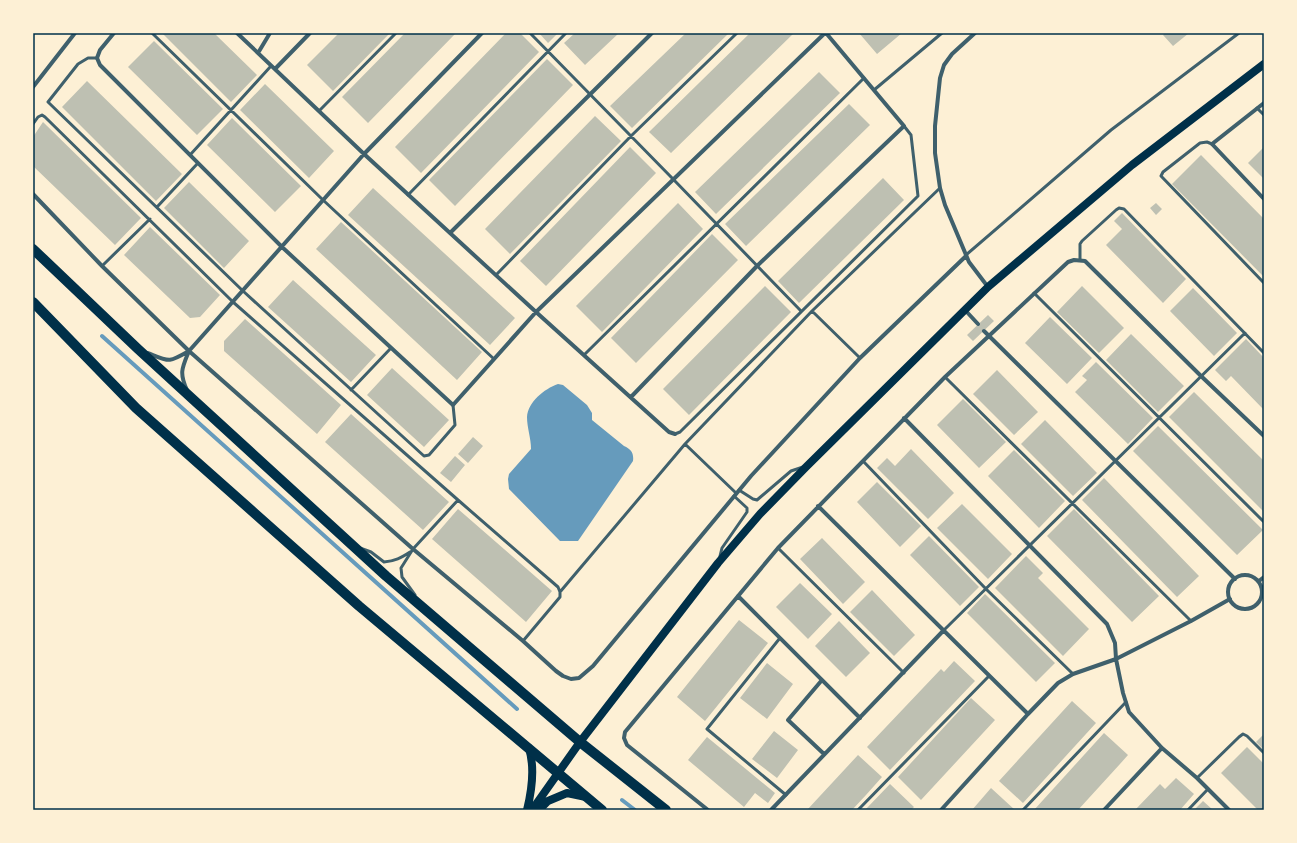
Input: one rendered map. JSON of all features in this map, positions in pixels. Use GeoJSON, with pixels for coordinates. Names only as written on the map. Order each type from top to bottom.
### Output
{"type":"FeatureCollection","features":[{"type":"Feature","properties":{"kind":"main road"},"geometry":{"type":"LineString","coordinates":[[532,810],[580,742],[718,563],[760,514],[806,467],[988,286],[1132,165],[1264,64]]}},
{"type":"Feature","properties":{"kind":"main road"},"geometry":{"type":"LineString","coordinates":[[33,249],[191,398],[419,605],[580,742],[666,810]]}},
{"type":"Feature","properties":{"kind":"main road"},"geometry":{"type":"LineString","coordinates":[[33,302],[136,408],[359,606],[602,810]]}},
{"type":"Feature","properties":{"kind":"main road"},"geometry":{"type":"LineString","coordinates":[[527,810],[533,774],[532,756],[528,747]]}},
{"type":"Feature","properties":{"kind":"main road"},"geometry":{"type":"LineString","coordinates":[[539,810],[548,802],[567,793],[586,797]]}},
{"type":"Feature","properties":{"kind":"street"},"geometry":{"type":"LineString","coordinates":[[33,87],[75,33]]}},
{"type":"Feature","properties":{"kind":"street"},"geometry":{"type":"LineString","coordinates":[[114,33],[100,50],[97,58],[100,65],[282,246],[453,406],[536,312],[826,33],[904,126],[757,266],[630,397]]}},
{"type":"Feature","properties":{"kind":"street"},"geometry":{"type":"LineString","coordinates":[[237,33],[364,154],[496,276],[669,432],[675,434]]}},
{"type":"Feature","properties":{"kind":"street"},"geometry":{"type":"LineString","coordinates":[[258,53],[270,33]]}},
{"type":"Feature","properties":{"kind":"street"},"geometry":{"type":"LineString","coordinates":[[273,67],[310,33]]}},
{"type":"Feature","properties":{"kind":"street"},"geometry":{"type":"LineString","coordinates":[[191,398],[185,384],[181,368],[189,351],[364,154],[482,33]]}},
{"type":"Feature","properties":{"kind":"street"},"geometry":{"type":"LineString","coordinates":[[450,233],[652,33]]}},
{"type":"Feature","properties":{"kind":"street"},"geometry":{"type":"LineString","coordinates":[[975,33],[952,54],[944,65],[940,78],[935,126],[935,152],[940,188],[945,205],[969,262],[988,286]]}},
{"type":"Feature","properties":{"kind":"street"},"geometry":{"type":"LineString","coordinates":[[1264,103],[1212,144],[1264,199]]}},
{"type":"Feature","properties":{"kind":"street"},"geometry":{"type":"LineString","coordinates":[[33,194],[102,266],[189,351],[413,549],[523,640],[556,671],[571,679],[579,678],[593,666],[736,493],[860,358],[966,256]]}},
{"type":"Feature","properties":{"kind":"street"},"geometry":{"type":"LineString","coordinates":[[708,810],[627,745],[624,738],[625,732],[778,548],[945,377],[1068,262],[1074,260],[1085,261],[1264,436]]}},
{"type":"Feature","properties":{"kind":"street"},"geometry":{"type":"LineString","coordinates":[[965,310],[978,324]]}},
{"type":"Feature","properties":{"kind":"street"},"geometry":{"type":"LineString","coordinates":[[984,331],[1235,579]]}},
{"type":"Feature","properties":{"kind":"street"},"geometry":{"type":"LineString","coordinates":[[138,349],[167,361],[173,360],[189,351]]}},
{"type":"Feature","properties":{"kind":"street"},"geometry":{"type":"LineString","coordinates":[[904,418],[1107,624],[1115,643],[1116,659],[1129,712],[1162,748],[1197,778],[1229,810]]}},
{"type":"Feature","properties":{"kind":"street"},"geometry":{"type":"LineString","coordinates":[[818,506],[1028,714]]}},
{"type":"Feature","properties":{"kind":"street"},"geometry":{"type":"LineString","coordinates":[[1245,575],[1255,578],[1259,582],[1262,591],[1260,600],[1252,607],[1242,608],[1237,606],[1230,599],[1229,588],[1235,579],[1245,575]]}},
{"type":"Feature","properties":{"kind":"street"},"geometry":{"type":"LineString","coordinates":[[1259,582],[1264,577]]}},
{"type":"Feature","properties":{"kind":"street"},"geometry":{"type":"LineString","coordinates":[[738,596],[860,718]]}},
{"type":"Feature","properties":{"kind":"street"},"geometry":{"type":"LineString","coordinates":[[941,810],[1058,683],[1073,674],[1116,659],[1191,621],[1230,599]]}},
{"type":"Feature","properties":{"kind":"street"},"geometry":{"type":"LineString","coordinates":[[1260,600],[1264,605]]}},
{"type":"Feature","properties":{"kind":"street"},"geometry":{"type":"LineString","coordinates":[[771,810],[943,631]]}},
{"type":"Feature","properties":{"kind":"street"},"geometry":{"type":"LineString","coordinates":[[822,680],[788,720],[824,754]]}},
{"type":"Feature","properties":{"kind":"street"},"geometry":{"type":"LineString","coordinates":[[1104,810],[1162,748]]}},
{"type":"Feature","properties":{"kind":"lane"},"geometry":{"type":"LineString","coordinates":[[152,33],[323,200],[494,359]]}},
{"type":"Feature","properties":{"kind":"lane"},"geometry":{"type":"LineString","coordinates":[[319,111],[396,33]]}},
{"type":"Feature","properties":{"kind":"lane"},"geometry":{"type":"LineString","coordinates":[[530,33],[801,312]]}},
{"type":"Feature","properties":{"kind":"lane"},"geometry":{"type":"LineString","coordinates":[[408,194],[566,33]]}},
{"type":"Feature","properties":{"kind":"lane"},"geometry":{"type":"LineString","coordinates":[[496,276],[631,136],[737,33]]}},
{"type":"Feature","properties":{"kind":"lane"},"geometry":{"type":"LineString","coordinates":[[874,90],[942,33]]}},
{"type":"Feature","properties":{"kind":"lane"},"geometry":{"type":"LineString","coordinates":[[966,256],[1111,130],[1239,33]]}},
{"type":"Feature","properties":{"kind":"lane"},"geometry":{"type":"LineString","coordinates":[[97,58],[88,58],[78,64],[48,102],[156,208],[243,291],[424,456],[429,455],[455,425],[453,406]]}},
{"type":"Feature","properties":{"kind":"lane"},"geometry":{"type":"LineString","coordinates":[[190,155],[273,67]]}},
{"type":"Feature","properties":{"kind":"lane"},"geometry":{"type":"LineString","coordinates":[[584,356],[864,78]]}},
{"type":"Feature","properties":{"kind":"lane"},"geometry":{"type":"LineString","coordinates":[[1257,108],[1264,115]]}},
{"type":"Feature","properties":{"kind":"lane"},"geometry":{"type":"LineString","coordinates":[[33,124],[38,117],[42,115],[45,117],[233,302],[558,587],[560,597],[523,640]]}},
{"type":"Feature","properties":{"kind":"lane"},"geometry":{"type":"LineString","coordinates":[[675,434],[680,432],[918,196],[911,135],[904,126]]}},
{"type":"Feature","properties":{"kind":"lane"},"geometry":{"type":"LineString","coordinates":[[1212,144],[1207,142],[1200,144],[1163,172],[1161,176],[1264,283]]}},
{"type":"Feature","properties":{"kind":"lane"},"geometry":{"type":"LineString","coordinates":[[156,208],[198,163]]}},
{"type":"Feature","properties":{"kind":"lane"},"geometry":{"type":"LineString","coordinates":[[560,592],[685,444],[812,311],[940,188]]}},
{"type":"Feature","properties":{"kind":"lane"},"geometry":{"type":"LineString","coordinates":[[1080,260],[1080,244],[1082,241],[1116,210],[1120,208],[1124,209],[1264,354]]}},
{"type":"Feature","properties":{"kind":"lane"},"geometry":{"type":"LineString","coordinates":[[102,266],[150,219]]}},
{"type":"Feature","properties":{"kind":"lane"},"geometry":{"type":"LineString","coordinates":[[1034,293],[1264,522]]}},
{"type":"Feature","properties":{"kind":"lane"},"geometry":{"type":"LineString","coordinates":[[812,311],[860,358]]}},
{"type":"Feature","properties":{"kind":"lane"},"geometry":{"type":"LineString","coordinates":[[943,631],[1245,333]]}},
{"type":"Feature","properties":{"kind":"lane"},"geometry":{"type":"LineString","coordinates":[[351,390],[391,348]]}},
{"type":"Feature","properties":{"kind":"lane"},"geometry":{"type":"LineString","coordinates":[[945,377],[1191,621]]}},
{"type":"Feature","properties":{"kind":"lane"},"geometry":{"type":"LineString","coordinates":[[685,444],[736,493],[747,508],[747,512],[722,548],[718,563]]}},
{"type":"Feature","properties":{"kind":"lane"},"geometry":{"type":"LineString","coordinates":[[863,461],[986,589],[1073,674]]}},
{"type":"Feature","properties":{"kind":"lane"},"geometry":{"type":"LineString","coordinates":[[736,493],[757,500],[791,471],[806,467]]}},
{"type":"Feature","properties":{"kind":"lane"},"geometry":{"type":"LineString","coordinates":[[419,605],[414,593],[402,577],[401,568],[413,549],[458,500]]}},
{"type":"Feature","properties":{"kind":"lane"},"geometry":{"type":"LineString","coordinates":[[354,547],[365,549],[384,562],[401,558],[413,549]]}},
{"type":"Feature","properties":{"kind":"lane"},"geometry":{"type":"LineString","coordinates":[[778,548],[904,673]]}},
{"type":"Feature","properties":{"kind":"lane"},"geometry":{"type":"LineString","coordinates":[[780,638],[707,729],[786,794]]}},
{"type":"Feature","properties":{"kind":"lane"},"geometry":{"type":"LineString","coordinates":[[858,810],[989,676]]}},
{"type":"Feature","properties":{"kind":"lane"},"geometry":{"type":"LineString","coordinates":[[1023,810],[1126,702]]}},
{"type":"Feature","properties":{"kind":"lane"},"geometry":{"type":"LineString","coordinates":[[1197,778],[1243,734],[1247,736],[1264,753]]}},
{"type":"Feature","properties":{"kind":"lane"},"geometry":{"type":"LineString","coordinates":[[1188,810],[1208,789]]}},
{"type":"Feature","properties":{"kind":"water"},"geometry":{"type":"Polygon","coordinates":[[[558,384],[563,385],[587,405],[592,413],[592,420],[628,448],[632,452],[633,456],[633,461],[578,541],[560,541],[509,489],[509,474],[531,449],[527,417],[530,406],[547,389],[558,384]]]}},
{"type":"Feature","properties":{"kind":"building"},"geometry":{"type":"Polygon","coordinates":[[[162,33],[214,33],[257,75],[231,102],[162,33]]]}},
{"type":"Feature","properties":{"kind":"building"},"geometry":{"type":"Polygon","coordinates":[[[339,33],[390,33],[333,91],[307,65],[339,33]]]}},
{"type":"Feature","properties":{"kind":"building"},"geometry":{"type":"Polygon","coordinates":[[[405,33],[456,33],[368,123],[342,97],[405,33]]]}},
{"type":"Feature","properties":{"kind":"building"},"geometry":{"type":"Polygon","coordinates":[[[506,33],[520,33],[539,52],[421,173],[395,147],[506,33]]]}},
{"type":"Feature","properties":{"kind":"building"},"geometry":{"type":"Polygon","coordinates":[[[539,33],[558,33],[548,43],[539,33]]]}},
{"type":"Feature","properties":{"kind":"building"},"geometry":{"type":"Polygon","coordinates":[[[575,33],[619,33],[585,65],[564,43],[575,33]]]}},
{"type":"Feature","properties":{"kind":"building"},"geometry":{"type":"Polygon","coordinates":[[[686,33],[729,33],[632,128],[610,106],[686,33]]]}},
{"type":"Feature","properties":{"kind":"building"},"geometry":{"type":"Polygon","coordinates":[[[750,33],[794,33],[671,153],[649,132],[750,33]]]}},
{"type":"Feature","properties":{"kind":"building"},"geometry":{"type":"Polygon","coordinates":[[[859,33],[902,33],[877,54],[859,33]]]}},
{"type":"Feature","properties":{"kind":"building"},"geometry":{"type":"Polygon","coordinates":[[[1165,33],[1189,33],[1173,46],[1163,35],[1165,33]]]}},
{"type":"Feature","properties":{"kind":"building"},"geometry":{"type":"Polygon","coordinates":[[[154,41],[223,109],[197,135],[128,67],[154,41]]]}},
{"type":"Feature","properties":{"kind":"building"},"geometry":{"type":"Polygon","coordinates":[[[547,59],[573,85],[455,206],[429,180],[547,59]]]}},
{"type":"Feature","properties":{"kind":"building"},"geometry":{"type":"Polygon","coordinates":[[[819,72],[840,93],[716,214],[695,192],[819,72]]]}},
{"type":"Feature","properties":{"kind":"building"},"geometry":{"type":"Polygon","coordinates":[[[87,81],[182,174],[156,201],[62,107],[87,81]]]}},
{"type":"Feature","properties":{"kind":"building"},"geometry":{"type":"Polygon","coordinates":[[[265,84],[334,151],[309,178],[240,110],[265,84]]]}},
{"type":"Feature","properties":{"kind":"building"},"geometry":{"type":"Polygon","coordinates":[[[849,104],[870,125],[746,246],[725,224],[849,104]]]}},
{"type":"Feature","properties":{"kind":"building"},"geometry":{"type":"Polygon","coordinates":[[[595,116],[621,141],[510,254],[485,229],[595,116]]]}},
{"type":"Feature","properties":{"kind":"building"},"geometry":{"type":"Polygon","coordinates":[[[232,118],[301,186],[275,212],[207,145],[232,118]]]}},
{"type":"Feature","properties":{"kind":"building"},"geometry":{"type":"Polygon","coordinates":[[[43,122],[141,218],[115,245],[33,166],[33,137],[43,122]]]}},
{"type":"Feature","properties":{"kind":"building"},"geometry":{"type":"Polygon","coordinates":[[[630,147],[656,173],[546,286],[520,261],[630,147]]]}},
{"type":"Feature","properties":{"kind":"building"},"geometry":{"type":"Polygon","coordinates":[[[1264,147],[1264,179],[1248,163],[1264,147]]]}},
{"type":"Feature","properties":{"kind":"building"},"geometry":{"type":"Polygon","coordinates":[[[1201,155],[1264,219],[1264,277],[1172,184],[1201,155]]]}},
{"type":"Feature","properties":{"kind":"building"},"geometry":{"type":"Polygon","coordinates":[[[883,178],[904,200],[799,303],[778,281],[883,178]]]}},
{"type":"Feature","properties":{"kind":"building"},"geometry":{"type":"Polygon","coordinates":[[[189,182],[249,241],[224,268],[164,208],[189,182]]]}},
{"type":"Feature","properties":{"kind":"building"},"geometry":{"type":"Polygon","coordinates":[[[373,188],[515,318],[490,345],[348,215],[373,188]]]}},
{"type":"Feature","properties":{"kind":"building"},"geometry":{"type":"Polygon","coordinates":[[[678,203],[703,229],[602,332],[576,306],[678,203]]]}},
{"type":"Feature","properties":{"kind":"building"},"geometry":{"type":"Polygon","coordinates":[[[1156,203],[1162,209],[1156,215],[1150,208],[1156,203]]]}},
{"type":"Feature","properties":{"kind":"building"},"geometry":{"type":"Polygon","coordinates":[[[1122,213],[1186,279],[1163,303],[1106,245],[1122,229],[1114,221],[1122,213]]]}},
{"type":"Feature","properties":{"kind":"building"},"geometry":{"type":"Polygon","coordinates":[[[341,222],[482,352],[457,380],[316,249],[341,222]]]}},
{"type":"Feature","properties":{"kind":"building"},"geometry":{"type":"Polygon","coordinates":[[[150,227],[220,295],[200,317],[190,318],[124,255],[150,227]]]}},
{"type":"Feature","properties":{"kind":"building"},"geometry":{"type":"Polygon","coordinates":[[[712,234],[738,260],[636,363],[611,338],[712,234]]]}},
{"type":"Feature","properties":{"kind":"building"},"geometry":{"type":"Polygon","coordinates":[[[293,280],[376,355],[351,382],[268,307],[293,280]]]}},
{"type":"Feature","properties":{"kind":"building"},"geometry":{"type":"Polygon","coordinates":[[[765,286],[791,312],[689,415],[663,389],[765,286]]]}},
{"type":"Feature","properties":{"kind":"building"},"geometry":{"type":"Polygon","coordinates":[[[1082,286],[1124,328],[1099,353],[1057,312],[1082,286]]]}},
{"type":"Feature","properties":{"kind":"building"},"geometry":{"type":"Polygon","coordinates":[[[1193,288],[1237,333],[1214,356],[1170,311],[1193,288]]]}},
{"type":"Feature","properties":{"kind":"building"},"geometry":{"type":"Polygon","coordinates":[[[988,315],[994,321],[973,341],[967,335],[988,315]]]}},
{"type":"Feature","properties":{"kind":"building"},"geometry":{"type":"Polygon","coordinates":[[[1050,317],[1092,358],[1067,384],[1025,343],[1050,317]]]}},
{"type":"Feature","properties":{"kind":"building"},"geometry":{"type":"Polygon","coordinates":[[[245,319],[341,405],[317,434],[224,351],[224,341],[245,319]]]}},
{"type":"Feature","properties":{"kind":"building"},"geometry":{"type":"Polygon","coordinates":[[[1131,334],[1184,386],[1158,412],[1106,360],[1131,334]]]}},
{"type":"Feature","properties":{"kind":"building"},"geometry":{"type":"Polygon","coordinates":[[[1246,339],[1264,358],[1264,410],[1231,376],[1226,381],[1215,370],[1246,339]]]}},
{"type":"Feature","properties":{"kind":"building"},"geometry":{"type":"Polygon","coordinates":[[[1096,362],[1153,418],[1128,444],[1075,392],[1087,380],[1082,376],[1096,362]]]}},
{"type":"Feature","properties":{"kind":"building"},"geometry":{"type":"Polygon","coordinates":[[[392,368],[449,420],[424,447],[367,395],[392,368]]]}},
{"type":"Feature","properties":{"kind":"building"},"geometry":{"type":"Polygon","coordinates":[[[997,370],[1038,412],[1014,435],[973,394],[997,370]]]}},
{"type":"Feature","properties":{"kind":"building"},"geometry":{"type":"Polygon","coordinates":[[[1194,392],[1264,461],[1264,512],[1169,417],[1194,392]]]}},
{"type":"Feature","properties":{"kind":"building"},"geometry":{"type":"Polygon","coordinates":[[[963,399],[1006,442],[979,468],[937,425],[963,399]]]}},
{"type":"Feature","properties":{"kind":"building"},"geometry":{"type":"Polygon","coordinates":[[[351,414],[449,502],[423,530],[325,442],[351,414]]]}},
{"type":"Feature","properties":{"kind":"building"},"geometry":{"type":"Polygon","coordinates":[[[1045,420],[1097,473],[1073,496],[1021,444],[1045,420]]]}},
{"type":"Feature","properties":{"kind":"building"},"geometry":{"type":"Polygon","coordinates":[[[1158,426],[1263,530],[1237,555],[1133,451],[1158,426]]]}},
{"type":"Feature","properties":{"kind":"building"},"geometry":{"type":"Polygon","coordinates":[[[473,437],[483,446],[468,463],[458,454],[473,437]]]}},
{"type":"Feature","properties":{"kind":"building"},"geometry":{"type":"Polygon","coordinates":[[[911,449],[954,493],[928,519],[877,468],[887,458],[895,466],[911,449]]]}},
{"type":"Feature","properties":{"kind":"building"},"geometry":{"type":"Polygon","coordinates":[[[1014,450],[1065,501],[1039,528],[988,476],[1014,450]]]}},
{"type":"Feature","properties":{"kind":"building"},"geometry":{"type":"Polygon","coordinates":[[[455,456],[465,465],[451,482],[440,473],[455,456]]]}},
{"type":"Feature","properties":{"kind":"building"},"geometry":{"type":"Polygon","coordinates":[[[1104,478],[1199,576],[1177,597],[1082,500],[1104,478]]]}},
{"type":"Feature","properties":{"kind":"building"},"geometry":{"type":"Polygon","coordinates":[[[877,482],[921,526],[900,547],[857,502],[877,482]]]}},
{"type":"Feature","properties":{"kind":"building"},"geometry":{"type":"Polygon","coordinates":[[[962,504],[1012,554],[988,579],[937,528],[962,504]]]}},
{"type":"Feature","properties":{"kind":"building"},"geometry":{"type":"Polygon","coordinates":[[[458,509],[552,591],[526,622],[432,539],[458,509]]]}},
{"type":"Feature","properties":{"kind":"building"},"geometry":{"type":"Polygon","coordinates":[[[1074,509],[1159,596],[1132,622],[1047,536],[1074,509]]]}},
{"type":"Feature","properties":{"kind":"building"},"geometry":{"type":"Polygon","coordinates":[[[929,536],[979,587],[960,606],[910,555],[929,536]]]}},
{"type":"Feature","properties":{"kind":"building"},"geometry":{"type":"Polygon","coordinates":[[[822,538],[865,582],[843,604],[800,559],[822,538]]]}},
{"type":"Feature","properties":{"kind":"building"},"geometry":{"type":"Polygon","coordinates":[[[1026,556],[1043,573],[1038,578],[1089,629],[1063,656],[995,588],[1026,556]]]}},
{"type":"Feature","properties":{"kind":"building"},"geometry":{"type":"Polygon","coordinates":[[[800,583],[832,614],[808,639],[776,607],[800,583]]]}},
{"type":"Feature","properties":{"kind":"building"},"geometry":{"type":"Polygon","coordinates":[[[872,590],[915,635],[894,656],[850,612],[872,590]]]}},
{"type":"Feature","properties":{"kind":"building"},"geometry":{"type":"Polygon","coordinates":[[[985,594],[1055,663],[1036,682],[967,613],[985,594]]]}},
{"type":"Feature","properties":{"kind":"building"},"geometry":{"type":"Polygon","coordinates":[[[739,620],[768,643],[705,721],[677,697],[739,620]]]}},
{"type":"Feature","properties":{"kind":"building"},"geometry":{"type":"Polygon","coordinates":[[[839,621],[870,653],[846,677],[815,646],[839,621]]]}},
{"type":"Feature","properties":{"kind":"building"},"geometry":{"type":"Polygon","coordinates":[[[954,661],[975,681],[890,770],[867,747],[941,669],[944,672],[954,661]]]}},
{"type":"Feature","properties":{"kind":"building"},"geometry":{"type":"Polygon","coordinates":[[[767,663],[793,684],[767,719],[740,698],[767,663]]]}},
{"type":"Feature","properties":{"kind":"building"},"geometry":{"type":"Polygon","coordinates":[[[971,698],[995,720],[921,800],[898,777],[971,698]]]}},
{"type":"Feature","properties":{"kind":"building"},"geometry":{"type":"Polygon","coordinates":[[[1072,701],[1096,723],[1023,803],[999,781],[1072,701]]]}},
{"type":"Feature","properties":{"kind":"building"},"geometry":{"type":"Polygon","coordinates":[[[774,731],[798,750],[777,778],[752,759],[774,731]]]}},
{"type":"Feature","properties":{"kind":"building"},"geometry":{"type":"Polygon","coordinates":[[[1104,733],[1128,755],[1120,764],[1078,810],[1034,810],[1104,733]]]}},
{"type":"Feature","properties":{"kind":"building"},"geometry":{"type":"Polygon","coordinates":[[[1264,734],[1264,750],[1256,742],[1264,734]]]}},
{"type":"Feature","properties":{"kind":"building"},"geometry":{"type":"Polygon","coordinates":[[[707,737],[775,793],[768,803],[755,793],[744,807],[688,760],[707,737]]]}},
{"type":"Feature","properties":{"kind":"building"},"geometry":{"type":"Polygon","coordinates":[[[1247,747],[1264,764],[1264,810],[1258,810],[1221,773],[1247,747]]]}},
{"type":"Feature","properties":{"kind":"building"},"geometry":{"type":"Polygon","coordinates":[[[858,755],[882,777],[866,795],[852,810],[807,810],[858,755]]]}},
{"type":"Feature","properties":{"kind":"building"},"geometry":{"type":"Polygon","coordinates":[[[1176,778],[1194,794],[1180,810],[1135,810],[1160,784],[1165,789],[1176,778]]]}},
{"type":"Feature","properties":{"kind":"building"},"geometry":{"type":"Polygon","coordinates":[[[890,784],[914,807],[911,810],[865,810],[890,784]]]}},
{"type":"Feature","properties":{"kind":"building"},"geometry":{"type":"Polygon","coordinates":[[[991,788],[1015,810],[972,810],[991,788]]]}},
{"type":"Feature","properties":{"kind":"building"},"geometry":{"type":"Polygon","coordinates":[[[1203,801],[1213,810],[1194,810],[1203,801]]]}},
{"type":"Feature","properties":{"kind":"waterway"},"geometry":{"type":"LineString","coordinates":[[102,336],[517,709]]}},
{"type":"Feature","properties":{"kind":"waterway"},"geometry":{"type":"LineString","coordinates":[[622,800],[635,810]]}}]}
